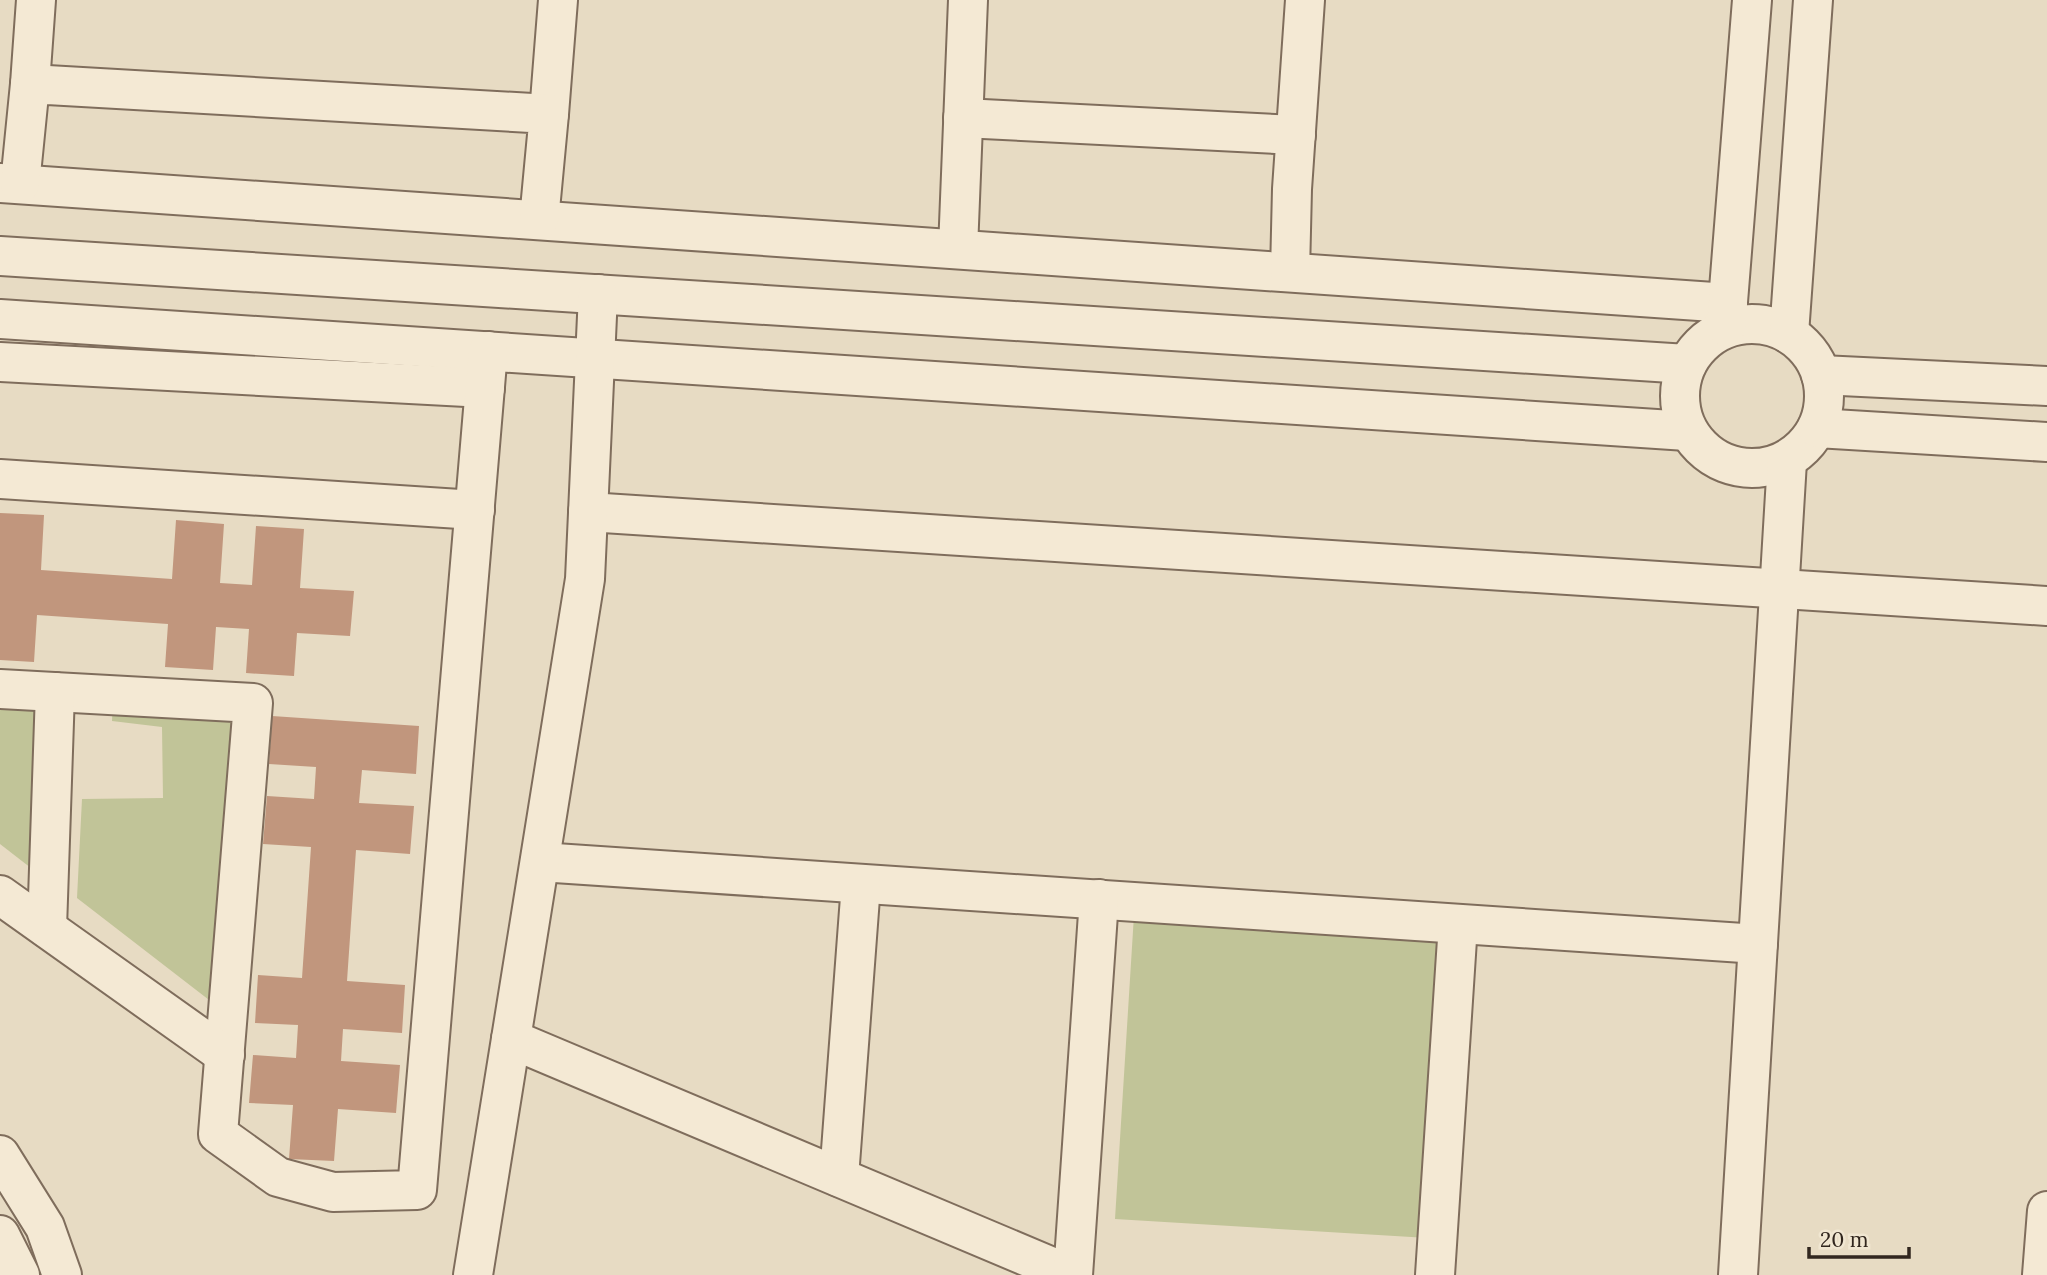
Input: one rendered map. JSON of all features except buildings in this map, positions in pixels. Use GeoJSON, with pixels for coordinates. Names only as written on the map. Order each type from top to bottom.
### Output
{"type":"FeatureCollection","features":[{"type":"Feature","properties":{"kind":"street"},"geometry":{"type":"LineString","coordinates":[[36,0],[30,84],[10,183],[1290,272],[1727,316],[1744,324],[1773,326],[1798,339],[1816,361],[1825,385],[1822,417],[1811,440],[1787,461],[1762,469],[1730,466],[1707,455],[1687,431],[1678,406],[1681,375],[1693,352],[1717,332],[1727,316],[1752,0]]}},
{"type":"Feature","properties":{"kind":"street"},"geometry":{"type":"LineString","coordinates":[[539,220],[558,0]]}},
{"type":"Feature","properties":{"kind":"street"},"geometry":{"type":"LineString","coordinates":[[958,249],[968,0]]}},
{"type":"Feature","properties":{"kind":"street"},"geometry":{"type":"LineString","coordinates":[[1290,272],[1305,0]]}},
{"type":"Feature","properties":{"kind":"street"},"geometry":{"type":"LineString","coordinates":[[1789,334],[1813,0]]}},
{"type":"Feature","properties":{"kind":"street"},"geometry":{"type":"LineString","coordinates":[[30,84],[548,114]]}},
{"type":"Feature","properties":{"kind":"street"},"geometry":{"type":"LineString","coordinates":[[963,118],[1296,135]]}},
{"type":"Feature","properties":{"kind":"street"},"geometry":{"type":"LineString","coordinates":[[0,256],[1687,364]]}},
{"type":"Feature","properties":{"kind":"street"},"geometry":{"type":"LineString","coordinates":[[473,1275],[585,579],[598,294]]}},
{"type":"Feature","properties":{"kind":"street"},"geometry":{"type":"LineString","coordinates":[[0,319],[487,370]]}},
{"type":"Feature","properties":{"kind":"street"},"geometry":{"type":"LineString","coordinates":[[0,362],[487,370],[595,359],[1687,431]]}},
{"type":"Feature","properties":{"kind":"street"},"geometry":{"type":"LineString","coordinates":[[0,689],[253,702],[218,1134],[278,1177],[333,1192],[417,1190],[487,370]]}},
{"type":"Feature","properties":{"kind":"street"},"geometry":{"type":"LineString","coordinates":[[1821,375],[2047,386]]}},
{"type":"Feature","properties":{"kind":"street"},"geometry":{"type":"LineString","coordinates":[[1816,428],[2047,442]]}},
{"type":"Feature","properties":{"kind":"street"},"geometry":{"type":"LineString","coordinates":[[1738,1275],[1787,461]]}},
{"type":"Feature","properties":{"kind":"street"},"geometry":{"type":"LineString","coordinates":[[0,479],[475,510]]}},
{"type":"Feature","properties":{"kind":"street"},"geometry":{"type":"LineString","coordinates":[[588,512],[2047,606]]}},
{"type":"Feature","properties":{"kind":"street"},"geometry":{"type":"LineString","coordinates":[[47,928],[55,692]]}},
{"type":"Feature","properties":{"kind":"street"},"geometry":{"type":"LineString","coordinates":[[540,862],[1758,944]]}},
{"type":"Feature","properties":{"kind":"street"},"geometry":{"type":"LineString","coordinates":[[839,1177],[860,884]]}},
{"type":"Feature","properties":{"kind":"street"},"geometry":{"type":"LineString","coordinates":[[0,895],[225,1055]]}},
{"type":"Feature","properties":{"kind":"street"},"geometry":{"type":"LineString","coordinates":[[511,1039],[1072,1275],[1099,899]]}},
{"type":"Feature","properties":{"kind":"street"},"geometry":{"type":"LineString","coordinates":[[1435,1275],[1458,924]]}},
{"type":"Feature","properties":{"kind":"street"},"geometry":{"type":"LineString","coordinates":[[0,1155],[45,1227],[62,1275]]}},
{"type":"Feature","properties":{"kind":"street"},"geometry":{"type":"LineString","coordinates":[[2042,1275],[2047,1211]]}},
{"type":"Feature","properties":{"kind":"street"},"geometry":{"type":"LineString","coordinates":[[0,1236],[20,1275]]}},
{"type":"Feature","properties":{"kind":"green space"},"geometry":{"type":"Polygon","coordinates":[[[0,698],[42,700],[40,875],[0,844],[0,698]]]}},
{"type":"Feature","properties":{"kind":"green space"},"geometry":{"type":"Polygon","coordinates":[[[113,700],[238,709],[213,1003],[77,898],[82,799],[163,798],[162,727],[112,721],[113,700]]]}},
{"type":"Feature","properties":{"kind":"green space"},"geometry":{"type":"Polygon","coordinates":[[[1134,915],[1447,936],[1428,1238],[1115,1219],[1134,915]]]}}]}
